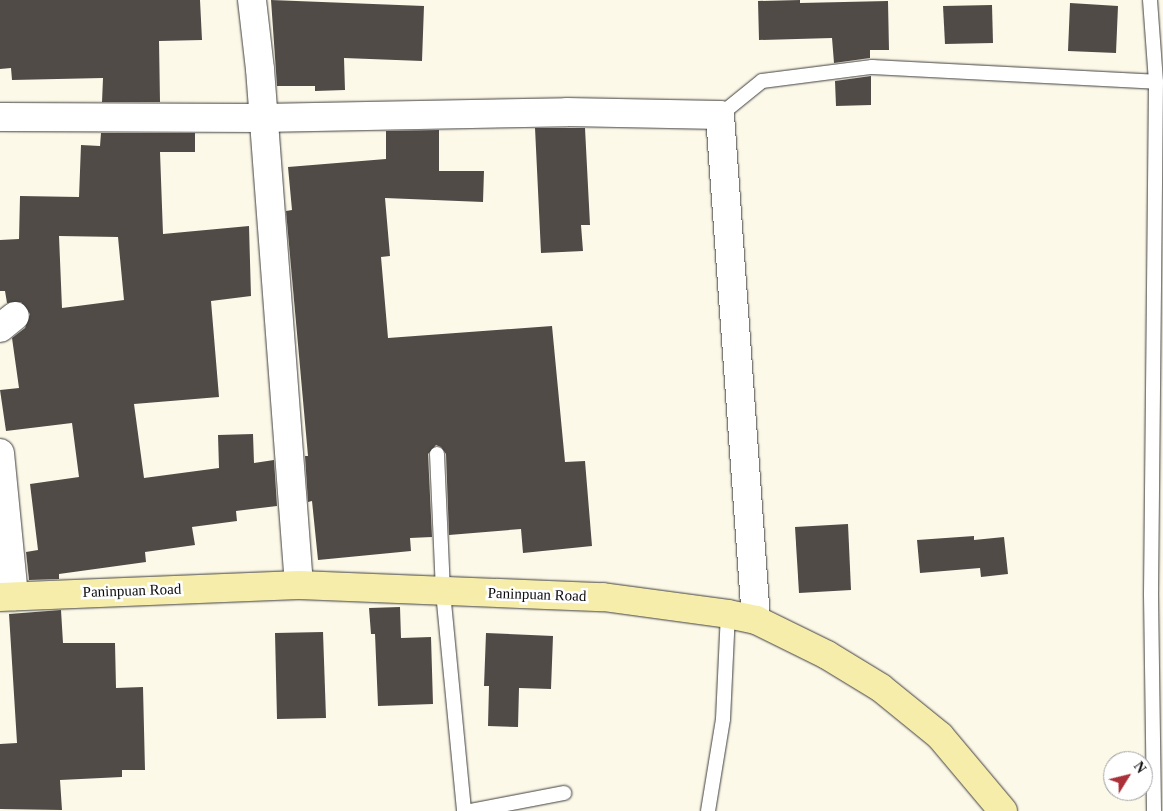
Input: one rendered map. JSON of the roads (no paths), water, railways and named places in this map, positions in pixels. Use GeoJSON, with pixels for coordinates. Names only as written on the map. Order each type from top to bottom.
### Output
{"type":"FeatureCollection","features":[{"type":"Feature","properties":{"kind":"main road","name":"Paninpuan Road"},"geometry":{"type":"LineString","coordinates":[[7,597],[299,585],[603,597],[728,614],[756,620],[827,655],[881,688],[940,736],[1003,811]]}},
{"type":"Feature","properties":{"kind":"street"},"geometry":{"type":"LineString","coordinates":[[252,0],[260,69],[262,118],[299,585]]}},
{"type":"Feature","properties":{"kind":"street"},"geometry":{"type":"LineString","coordinates":[[0,117],[262,118],[568,112],[720,115],[756,620]]}},
{"type":"Feature","properties":{"kind":"street"},"geometry":{"type":"LineString","coordinates":[[0,452],[7,597]]}},
{"type":"Feature","properties":{"kind":"lane"},"geometry":{"type":"LineString","coordinates":[[1150,0],[1156,82],[1151,576],[1154,811]]}},
{"type":"Feature","properties":{"kind":"lane"},"geometry":{"type":"LineString","coordinates":[[720,115],[762,81],[872,67],[1156,82]]}},
{"type":"Feature","properties":{"kind":"lane"},"geometry":{"type":"LineString","coordinates":[[437,454],[443,592],[464,811]]}},
{"type":"Feature","properties":{"kind":"lane"},"geometry":{"type":"LineString","coordinates":[[708,811],[723,720],[728,614]]}},
{"type":"Feature","properties":{"kind":"lane"},"geometry":{"type":"LineString","coordinates":[[470,811],[564,793]]}}]}
